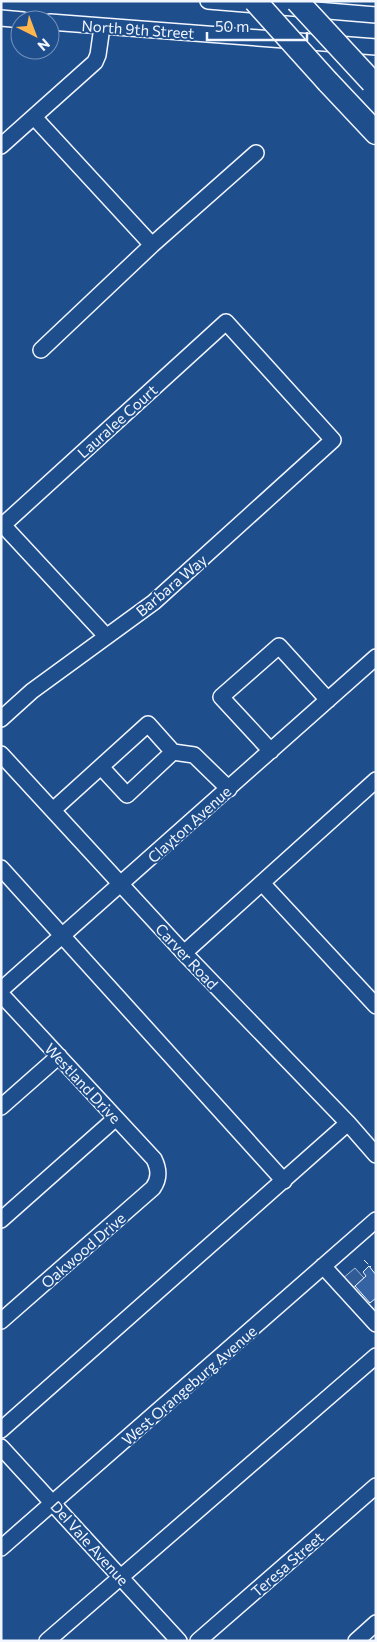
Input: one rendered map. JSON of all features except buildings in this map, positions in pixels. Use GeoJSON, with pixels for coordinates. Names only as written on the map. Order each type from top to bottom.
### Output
{"type":"FeatureCollection","features":[{"type":"Feature","properties":{"kind":"highway"},"geometry":{"type":"LineString","coordinates":[[255,1],[376,133]]}},
{"type":"Feature","properties":{"kind":"highway"},"geometry":{"type":"LineString","coordinates":[[297,1],[374,84]]}},
{"type":"Feature","properties":{"kind":"street"},"geometry":{"type":"LineString","coordinates":[[208,1],[376,15]]}},
{"type":"Feature","properties":{"kind":"street","name":"North 9th Street"},"geometry":{"type":"LineString","coordinates":[[60,23],[376,47]]}},
{"type":"Feature","properties":{"kind":"street"},"geometry":{"type":"LineString","coordinates":[[1,146],[95,62],[98,55],[102,27]]}},
{"type":"Feature","properties":{"kind":"street"},"geometry":{"type":"LineString","coordinates":[[34,117],[152,245]]}},
{"type":"Feature","properties":{"kind":"street"},"geometry":{"type":"LineString","coordinates":[[41,350],[152,245],[256,152]]}},
{"type":"Feature","properties":{"kind":"street","name":"Lauralee Court"},"geometry":{"type":"LineString","coordinates":[[106,636],[3,525],[226,322],[333,440]]}},
{"type":"Feature","properties":{"kind":"street","name":"Barbara Way"},"geometry":{"type":"LineString","coordinates":[[1,720],[32,691],[154,602],[333,440]]}},
{"type":"Feature","properties":{"kind":"street"},"geometry":{"type":"LineString","coordinates":[[271,751],[222,697],[279,646],[328,700]]}},
{"type":"Feature","properties":{"kind":"street","name":"Clayton Avenue"},"geometry":{"type":"LineString","coordinates":[[3,997],[63,935],[376,657]]}},
{"type":"Feature","properties":{"kind":"street"},"geometry":{"type":"LineString","coordinates":[[53,810],[148,724],[173,752],[194,755],[229,789]]}},
{"type":"Feature","properties":{"kind":"street"},"geometry":{"type":"LineString","coordinates":[[101,767],[126,794],[173,752]]}},
{"type":"Feature","properties":{"kind":"street","name":"Carver Road"},"geometry":{"type":"LineString","coordinates":[[1,754],[184,954],[376,1155]]}},
{"type":"Feature","properties":{"kind":"street"},"geometry":{"type":"LineString","coordinates":[[184,954],[376,780]]}},
{"type":"Feature","properties":{"kind":"street"},"geometry":{"type":"LineString","coordinates":[[1,868],[284,1181]]}},
{"type":"Feature","properties":{"kind":"street"},"geometry":{"type":"LineString","coordinates":[[262,883],[376,1006]]}},
{"type":"Feature","properties":{"kind":"street","name":"Westland Drive"},"geometry":{"type":"LineString","coordinates":[[3,997],[154,1159],[158,1166],[159,1175]]}},
{"type":"Feature","properties":{"kind":"street"},"geometry":{"type":"LineString","coordinates":[[1,1107],[59,1056]]}},
{"type":"Feature","properties":{"kind":"street"},"geometry":{"type":"LineString","coordinates":[[1,1220],[116,1118]]}},
{"type":"Feature","properties":{"kind":"street"},"geometry":{"type":"LineString","coordinates":[[1,1430],[348,1124]]}},
{"type":"Feature","properties":{"kind":"street","name":"Oakwood Drive"},"geometry":{"type":"LineString","coordinates":[[1,1320],[153,1188],[159,1175]]}},
{"type":"Feature","properties":{"kind":"street","name":"West Orangeburg Avenue"},"geometry":{"type":"LineString","coordinates":[[1,1548],[376,1220]]}},
{"type":"Feature","properties":{"kind":"street"},"geometry":{"type":"LineString","coordinates":[[323,1266],[376,1324]]}},
{"type":"Feature","properties":{"kind":"street"},"geometry":{"type":"LineString","coordinates":[[47,1641],[376,1356]]}},
{"type":"Feature","properties":{"kind":"street","name":"Del Vale Avenue"},"geometry":{"type":"LineString","coordinates":[[1,1446],[179,1641]]}},
{"type":"Feature","properties":{"kind":"street","name":"Teresa Street"},"geometry":{"type":"LineString","coordinates":[[198,1641],[376,1486]]}},
{"type":"Feature","properties":{"kind":"street"},"geometry":{"type":"LineString","coordinates":[[356,1641],[376,1623]]}},
{"type":"Feature","properties":{"kind":"shaded area"},"geometry":{"type":"Polygon","coordinates":[[[355,1268],[364,1278],[352,1289],[342,1279],[355,1268]]]}},
{"type":"Feature","properties":{"kind":"fence"},"geometry":{"type":"LineString","coordinates":[[364,1260],[371,1267]]}}]}
